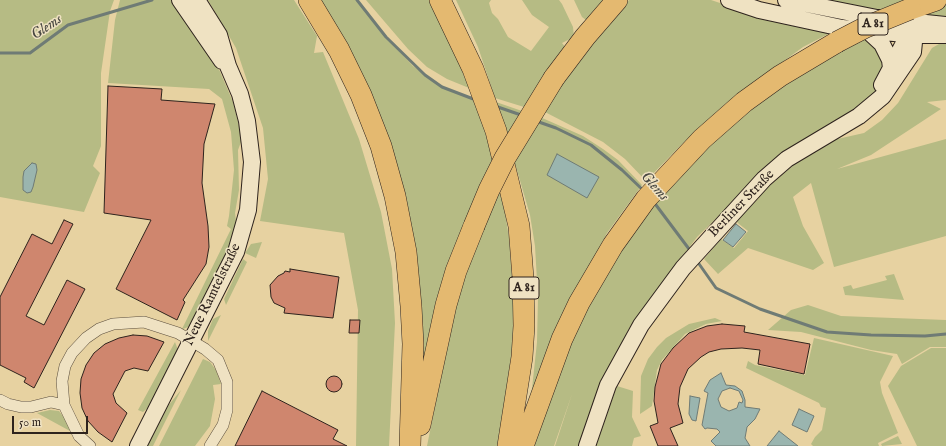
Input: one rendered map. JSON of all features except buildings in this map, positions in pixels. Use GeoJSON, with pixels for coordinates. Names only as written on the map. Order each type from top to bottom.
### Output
{"type":"FeatureCollection","features":[{"type":"Feature","properties":{"kind":"highway"},"geometry":{"type":"LineString","coordinates":[[309,0],[351,73],[370,115],[390,177],[401,224],[406,252],[411,306],[412,344],[410,446]]}},
{"type":"Feature","properties":{"kind":"highway","name":"A 81"},"geometry":{"type":"LineString","coordinates":[[440,0],[473,69],[496,131],[519,226],[523,278],[522,358],[508,446]]}},
{"type":"Feature","properties":{"kind":"highway","name":"A 81"},"geometry":{"type":"LineString","coordinates":[[523,446],[562,339],[597,270],[625,226],[664,177],[702,139],[744,102],[780,76],[837,42],[866,27],[913,22],[936,0]]}},
{"type":"Feature","properties":{"kind":"highway"},"geometry":{"type":"LineString","coordinates":[[416,446],[440,327],[456,271],[489,190],[505,158],[554,78],[614,2]]}},
{"type":"Feature","properties":{"kind":"main road"},"geometry":{"type":"LineString","coordinates":[[728,0],[759,10],[807,21],[868,31],[913,22],[946,35]]}},
{"type":"Feature","properties":{"kind":"main road"},"geometry":{"type":"LineString","coordinates":[[786,0],[864,16],[946,25]]}},
{"type":"Feature","properties":{"kind":"main road","name":"Neue Ramtelstraße"},"geometry":{"type":"LineString","coordinates":[[138,446],[236,252],[248,210],[252,162],[248,132],[240,94],[228,66],[219,35],[189,1]]}},
{"type":"Feature","properties":{"kind":"main road"},"geometry":{"type":"LineString","coordinates":[[872,105],[904,43],[913,22]]}},
{"type":"Feature","properties":{"kind":"main road","name":"Berliner Straße"},"geometry":{"type":"LineString","coordinates":[[587,446],[608,385],[641,325],[683,268],[701,246],[764,179],[786,159],[859,116],[883,96],[894,82],[913,52],[913,22]]}},
{"type":"Feature","properties":{"kind":"main road"},"geometry":{"type":"LineString","coordinates":[[868,31],[882,44],[890,60],[891,68]]}},
{"type":"Feature","properties":{"kind":"street"},"geometry":{"type":"LineString","coordinates":[[90,446],[79,436],[64,406],[62,381],[65,366],[72,353],[86,338],[99,329],[113,324],[144,322],[178,333],[192,340],[218,360],[227,382],[227,410],[223,425],[210,446]]}},
{"type":"Feature","properties":{"kind":"street"},"geometry":{"type":"LineString","coordinates":[[0,400],[8,404],[21,407],[30,407],[51,402],[64,406]]}},
{"type":"Feature","properties":{"kind":"green space"},"geometry":{"type":"Polygon","coordinates":[[[0,0],[114,0],[110,11],[101,73],[101,146],[93,166],[100,173],[84,212],[0,197],[0,0]]]}},
{"type":"Feature","properties":{"kind":"green space"},"geometry":{"type":"Polygon","coordinates":[[[120,0],[173,0],[215,60],[233,102],[241,134],[241,142],[238,150],[239,190],[235,213],[237,228],[230,247],[194,321],[188,327],[183,329],[231,229],[227,226],[234,170],[231,132],[222,99],[209,89],[108,83],[115,20],[120,0]]]}},
{"type":"Feature","properties":{"kind":"green space"},"geometry":{"type":"Polygon","coordinates":[[[208,0],[294,0],[317,36],[314,53],[323,52],[359,139],[381,212],[392,269],[395,323],[389,446],[356,446],[358,310],[344,233],[260,221],[268,179],[263,128],[236,48],[208,0]]]}},
{"type":"Feature","properties":{"kind":"green space"},"geometry":{"type":"Polygon","coordinates":[[[319,0],[356,0],[386,37],[413,66],[442,87],[474,100],[494,156],[419,403],[417,272],[319,0]]]}},
{"type":"Feature","properties":{"kind":"green space"},"geometry":{"type":"Polygon","coordinates":[[[366,0],[429,0],[442,22],[462,67],[461,68],[469,88],[447,79],[427,67],[408,49],[366,0]]]}},
{"type":"Feature","properties":{"kind":"green space"},"geometry":{"type":"Polygon","coordinates":[[[456,0],[491,0],[489,3],[492,13],[498,19],[508,37],[531,51],[549,27],[532,15],[522,0],[559,0],[562,4],[573,27],[574,37],[562,43],[566,48],[524,107],[495,98],[478,47],[456,0]]]}},
{"type":"Feature","properties":{"kind":"green space"},"geometry":{"type":"Polygon","coordinates":[[[574,0],[605,0],[590,18],[586,20],[582,17],[574,0]]]}},
{"type":"Feature","properties":{"kind":"green space"},"geometry":{"type":"Polygon","coordinates":[[[629,0],[711,0],[759,16],[832,32],[803,47],[724,105],[680,146],[646,181],[625,159],[603,142],[543,111],[562,83],[629,0]]]}},
{"type":"Feature","properties":{"kind":"green space"},"geometry":{"type":"Polygon","coordinates":[[[804,0],[905,0],[875,12],[804,0]]]}},
{"type":"Feature","properties":{"kind":"green space"},"geometry":{"type":"Polygon","coordinates":[[[946,3],[946,18],[909,16],[946,3]]]}},
{"type":"Feature","properties":{"kind":"green space"},"geometry":{"type":"Polygon","coordinates":[[[865,35],[885,57],[884,77],[876,91],[863,106],[757,179],[697,237],[628,330],[588,422],[581,446],[555,446],[572,394],[554,446],[531,446],[592,290],[630,229],[744,109],[865,35]]]}},
{"type":"Feature","properties":{"kind":"green space"},"geometry":{"type":"Polygon","coordinates":[[[946,40],[946,100],[927,102],[941,109],[871,155],[837,169],[946,139],[946,236],[834,267],[811,183],[793,197],[803,226],[824,263],[813,270],[748,248],[718,274],[704,259],[721,239],[734,248],[748,231],[736,221],[759,198],[759,195],[797,162],[833,140],[864,133],[882,120],[898,103],[932,48],[946,40]]]}},
{"type":"Feature","properties":{"kind":"green space"},"geometry":{"type":"Polygon","coordinates":[[[496,102],[522,111],[508,135],[496,102]]]}},
{"type":"Feature","properties":{"kind":"green space"},"geometry":{"type":"Polygon","coordinates":[[[540,117],[583,136],[603,149],[618,160],[642,185],[607,233],[571,302],[531,398],[537,342],[538,298],[535,246],[530,215],[514,160],[540,117]]]}},
{"type":"Feature","properties":{"kind":"green space"},"geometry":{"type":"Polygon","coordinates":[[[501,187],[509,238],[514,305],[512,351],[498,446],[427,446],[456,303],[476,241],[501,187]]]}},
{"type":"Feature","properties":{"kind":"green space"},"geometry":{"type":"Polygon","coordinates":[[[262,242],[256,258],[245,253],[251,244],[262,242]]]}},
{"type":"Feature","properties":{"kind":"green space"},"geometry":{"type":"Polygon","coordinates":[[[243,259],[247,262],[226,305],[224,299],[243,259]]]}},
{"type":"Feature","properties":{"kind":"green space"},"geometry":{"type":"Polygon","coordinates":[[[894,274],[904,300],[845,295],[843,287],[851,285],[853,289],[887,280],[885,276],[894,274]]]}},
{"type":"Feature","properties":{"kind":"green space"},"geometry":{"type":"Polygon","coordinates":[[[808,305],[841,316],[946,320],[946,347],[930,347],[902,364],[897,354],[871,350],[801,332],[768,330],[791,310],[808,305]]]}},
{"type":"Feature","properties":{"kind":"green space"},"geometry":{"type":"Polygon","coordinates":[[[221,315],[208,341],[208,331],[213,319],[221,315]]]}},
{"type":"Feature","properties":{"kind":"green space"},"geometry":{"type":"Polygon","coordinates":[[[715,318],[722,321],[706,324],[685,334],[662,360],[657,370],[652,406],[640,414],[641,376],[648,359],[657,347],[666,338],[689,324],[715,318]]]}},
{"type":"Feature","properties":{"kind":"green space"},"geometry":{"type":"Polygon","coordinates":[[[814,338],[893,356],[880,382],[882,393],[898,433],[878,443],[879,446],[813,446],[811,444],[822,430],[826,408],[821,407],[819,403],[746,368],[748,361],[755,365],[805,375],[814,338]]]}},
{"type":"Feature","properties":{"kind":"green space"},"geometry":{"type":"Polygon","coordinates":[[[175,342],[178,350],[151,405],[143,412],[138,410],[175,342]]]}},
{"type":"Feature","properties":{"kind":"green space"},"geometry":{"type":"Polygon","coordinates":[[[931,348],[946,348],[946,446],[917,446],[888,386],[901,366],[931,348]]]}},
{"type":"Feature","properties":{"kind":"green space"},"geometry":{"type":"Polygon","coordinates":[[[203,359],[210,362],[216,370],[221,384],[213,385],[215,399],[210,426],[195,446],[159,446],[203,359]]]}},
{"type":"Feature","properties":{"kind":"green space"},"geometry":{"type":"Polygon","coordinates":[[[617,386],[633,391],[632,417],[641,436],[634,438],[632,446],[596,446],[617,386]]]}},
{"type":"Feature","properties":{"kind":"green space"},"geometry":{"type":"Polygon","coordinates":[[[181,390],[153,446],[147,446],[168,406],[181,390]]]}},
{"type":"Feature","properties":{"kind":"green space"},"geometry":{"type":"Polygon","coordinates":[[[50,410],[59,411],[66,420],[70,431],[37,413],[50,410]]]}},
{"type":"Feature","properties":{"kind":"green space"},"geometry":{"type":"Polygon","coordinates":[[[898,436],[902,444],[882,446],[881,444],[898,436]]]}},
{"type":"Feature","properties":{"kind":"water"},"geometry":{"type":"Polygon","coordinates":[[[557,154],[599,177],[587,198],[547,175],[557,154]]]}},
{"type":"Feature","properties":{"kind":"water"},"geometry":{"type":"Polygon","coordinates":[[[32,163],[36,164],[37,170],[31,192],[27,193],[23,190],[24,171],[32,163]]]}},
{"type":"Feature","properties":{"kind":"water"},"geometry":{"type":"Polygon","coordinates":[[[736,224],[746,232],[733,247],[723,240],[736,224]]]}},
{"type":"Feature","properties":{"kind":"water"},"geometry":{"type":"Polygon","coordinates":[[[721,373],[726,385],[735,386],[742,391],[745,400],[745,407],[760,409],[755,419],[747,427],[745,438],[750,446],[716,446],[711,441],[720,432],[717,429],[705,429],[702,425],[708,393],[704,391],[710,380],[721,373]],[[730,388],[722,391],[718,399],[721,407],[729,411],[737,408],[739,402],[742,403],[743,400],[739,391],[730,388]]]}},
{"type":"Feature","properties":{"kind":"water"},"geometry":{"type":"Polygon","coordinates":[[[690,396],[700,398],[696,421],[692,420],[689,414],[690,396]]]}},
{"type":"Feature","properties":{"kind":"water"},"geometry":{"type":"Polygon","coordinates":[[[799,409],[814,416],[807,432],[792,425],[799,409]]]}},
{"type":"Feature","properties":{"kind":"water"},"geometry":{"type":"Polygon","coordinates":[[[779,431],[798,446],[767,446],[779,431]]]}},
{"type":"Feature","properties":{"kind":"waterway","name":"Glems"},"geometry":{"type":"LineString","coordinates":[[0,53],[30,53],[68,25],[152,0]]}},
{"type":"Feature","properties":{"kind":"waterway","name":"Glems"},"geometry":{"type":"LineString","coordinates":[[357,0],[386,37],[425,75],[442,87],[476,100]]}},
{"type":"Feature","properties":{"kind":"waterway","name":"Glems"},"geometry":{"type":"LineString","coordinates":[[495,106],[521,115]]}},
{"type":"Feature","properties":{"kind":"waterway","name":"Glems"},"geometry":{"type":"LineString","coordinates":[[536,121],[556,128],[591,145],[622,170],[644,191]]}},
{"type":"Feature","properties":{"kind":"waterway","name":"Glems"},"geometry":{"type":"LineString","coordinates":[[653,201],[692,253]]}},
{"type":"Feature","properties":{"kind":"waterway","name":"Glems"},"geometry":{"type":"LineString","coordinates":[[697,261],[716,288],[760,309],[827,332],[871,335],[925,336],[946,334]]}}]}
